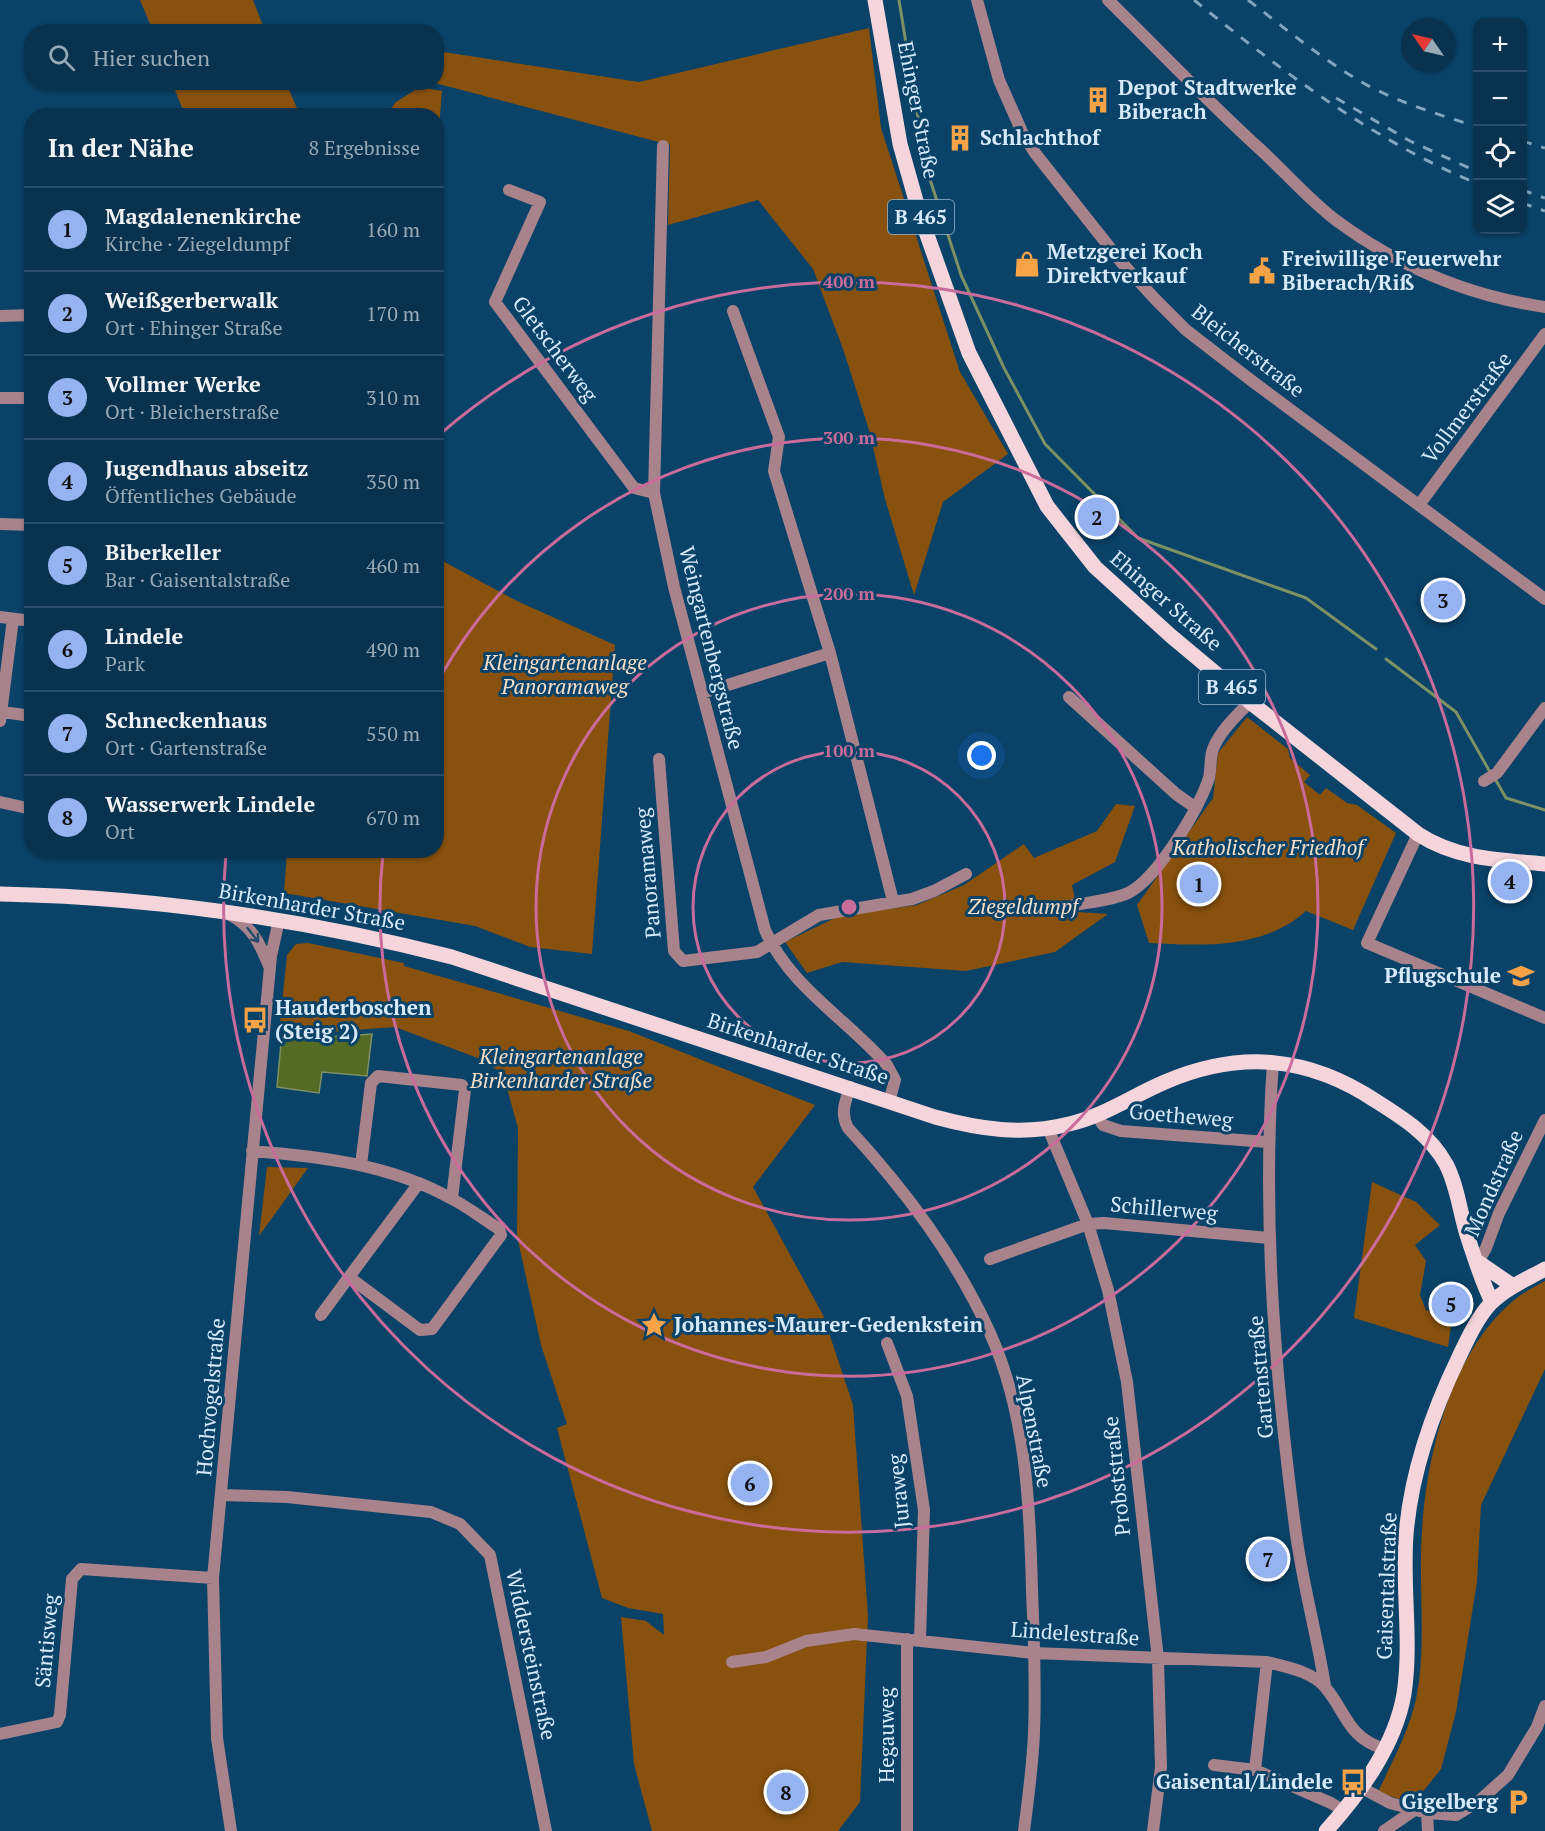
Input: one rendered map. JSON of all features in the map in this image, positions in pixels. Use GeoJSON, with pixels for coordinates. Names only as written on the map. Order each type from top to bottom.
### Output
{"type":"FeatureCollection","features":[{"type":"Feature","properties":{"kind":"main road","name":"Ehinger Straße"},"geometry":{"type":"LineString","coordinates":[[875,0],[900,144],[920,215],[969,352],[1047,506],[1100,572],[1250,702],[1418,834],[1434,844],[1459,854],[1545,864]]}},
{"type":"Feature","properties":{"kind":"main road","name":"Birkenharder Straße"},"geometry":{"type":"LineString","coordinates":[[0,894],[82,896],[279,920],[344,931],[452,957],[850,1087],[934,1118],[990,1130],[1048,1128],[1097,1116],[1165,1082],[1217,1064],[1273,1062],[1317,1070],[1359,1089],[1414,1126],[1433,1145],[1446,1165],[1492,1302]]}},
{"type":"Feature","properties":{"kind":"main road"},"geometry":{"type":"LineString","coordinates":[[1478,1262],[1513,1286]]}},
{"type":"Feature","properties":{"kind":"main road","name":"Gaisentalstraße"},"geometry":{"type":"LineString","coordinates":[[1326,1831],[1362,1788],[1384,1749],[1404,1696],[1408,1627],[1406,1535],[1419,1457],[1437,1402],[1475,1326],[1492,1302],[1513,1286],[1545,1269]]}},
{"type":"Feature","properties":{"kind":"street","name":"Bleicherstraße"},"geometry":{"type":"LineString","coordinates":[[977,0],[999,80],[1022,132],[1035,153],[1122,263],[1186,330],[1545,599]]}},
{"type":"Feature","properties":{"kind":"street"},"geometry":{"type":"LineString","coordinates":[[1108,0],[1235,126],[1335,220],[1381,250],[1435,277],[1502,301],[1545,307]]}},
{"type":"Feature","properties":{"kind":"street","name":"Weingartenbergstraße"},"geometry":{"type":"LineString","coordinates":[[663,146],[654,493],[674,587],[762,920],[771,944],[778,957],[804,986],[887,1065],[895,1080],[889,1102]]}},
{"type":"Feature","properties":{"kind":"street","name":"Gletscherweg"},"geometry":{"type":"LineString","coordinates":[[509,190],[540,202],[495,302],[634,488],[654,493]]}},
{"type":"Feature","properties":{"kind":"street"},"geometry":{"type":"LineString","coordinates":[[733,311],[779,437],[774,471],[830,653],[893,901]]}},
{"type":"Feature","properties":{"kind":"street"},"geometry":{"type":"LineString","coordinates":[[0,315],[24,315]]}},
{"type":"Feature","properties":{"kind":"street","name":"Vollmerstraße"},"geometry":{"type":"LineString","coordinates":[[1419,505],[1545,334]]}},
{"type":"Feature","properties":{"kind":"street"},"geometry":{"type":"LineString","coordinates":[[0,398],[24,398]]}},
{"type":"Feature","properties":{"kind":"street"},"geometry":{"type":"LineString","coordinates":[[0,524],[24,525]]}},
{"type":"Feature","properties":{"kind":"street"},"geometry":{"type":"LineString","coordinates":[[0,617],[24,620]]}},
{"type":"Feature","properties":{"kind":"street"},"geometry":{"type":"LineString","coordinates":[[13,619],[1,717],[24,716]]}},
{"type":"Feature","properties":{"kind":"street"},"geometry":{"type":"LineString","coordinates":[[702,693],[830,653]]}},
{"type":"Feature","properties":{"kind":"street"},"geometry":{"type":"LineString","coordinates":[[1068,697],[1176,794],[1196,808]]}},
{"type":"Feature","properties":{"kind":"street"},"geometry":{"type":"LineString","coordinates":[[1074,905],[1128,893],[1168,852],[1196,808],[1209,778],[1212,750],[1231,722],[1250,702]]}},
{"type":"Feature","properties":{"kind":"street"},"geometry":{"type":"LineString","coordinates":[[1484,781],[1497,773],[1545,708]]}},
{"type":"Feature","properties":{"kind":"street","name":"Panoramaweg"},"geometry":{"type":"LineString","coordinates":[[659,759],[675,955],[688,962],[757,952],[771,944]]}},
{"type":"Feature","properties":{"kind":"street"},"geometry":{"type":"LineString","coordinates":[[0,802],[24,807]]}},
{"type":"Feature","properties":{"kind":"street"},"geometry":{"type":"LineString","coordinates":[[1418,834],[1367,944],[1545,1018]]}},
{"type":"Feature","properties":{"kind":"street"},"geometry":{"type":"LineString","coordinates":[[771,944],[819,915],[912,899],[934,891],[966,874]]}},
{"type":"Feature","properties":{"kind":"street","name":"Hochvogelstraße"},"geometry":{"type":"LineString","coordinates":[[226,913],[242,921],[258,940],[270,967]]}},
{"type":"Feature","properties":{"kind":"street","name":"Hochvogelstraße"},"geometry":{"type":"LineString","coordinates":[[231,1831],[217,1738],[213,1578],[270,967],[279,920]]}},
{"type":"Feature","properties":{"kind":"street","name":"Gartenstraße"},"geometry":{"type":"LineString","coordinates":[[1273,1062],[1268,1142],[1269,1238],[1276,1347],[1296,1536],[1324,1686]]}},
{"type":"Feature","properties":{"kind":"street"},"geometry":{"type":"LineString","coordinates":[[361,1165],[371,1083],[378,1076],[462,1085],[465,1089],[452,1198]]}},
{"type":"Feature","properties":{"kind":"street","name":"Alpenstraße"},"geometry":{"type":"LineString","coordinates":[[850,1087],[842,1109],[848,1128],[900,1186],[952,1262],[990,1334],[1005,1377],[1026,1475],[1034,1653],[1034,1733],[1024,1831]]}},
{"type":"Feature","properties":{"kind":"street","name":"Goetheweg"},"geometry":{"type":"LineString","coordinates":[[1097,1116],[1102,1125],[1121,1131],[1268,1142]]}},
{"type":"Feature","properties":{"kind":"street","name":"Mondstraße"},"geometry":{"type":"LineString","coordinates":[[1478,1262],[1486,1248],[1499,1212],[1545,1120]]}},
{"type":"Feature","properties":{"kind":"street","name":"Probststraße"},"geometry":{"type":"LineString","coordinates":[[1048,1128],[1088,1224],[1108,1290],[1120,1341],[1158,1659],[1161,1767],[1153,1831]]}},
{"type":"Feature","properties":{"kind":"street"},"geometry":{"type":"LineString","coordinates":[[252,1151],[361,1165],[419,1183],[452,1198],[499,1229],[501,1235],[432,1329],[420,1330],[350,1277]]}},
{"type":"Feature","properties":{"kind":"street"},"geometry":{"type":"LineString","coordinates":[[321,1315],[419,1183]]}},
{"type":"Feature","properties":{"kind":"street","name":"Schillerweg"},"geometry":{"type":"LineString","coordinates":[[990,1259],[1088,1224],[1104,1222],[1269,1238]]}},
{"type":"Feature","properties":{"kind":"street","name":"Juraweg"},"geometry":{"type":"LineString","coordinates":[[887,1343],[907,1396],[924,1510],[920,1640]]}},
{"type":"Feature","properties":{"kind":"street","name":"Widdersteinstraße"},"geometry":{"type":"LineString","coordinates":[[221,1495],[287,1497],[431,1512],[460,1524],[490,1555],[546,1831]]}},
{"type":"Feature","properties":{"kind":"street","name":"Säntisweg"},"geometry":{"type":"LineString","coordinates":[[0,1734],[57,1722],[60,1715],[72,1580],[81,1569],[213,1578]]}},
{"type":"Feature","properties":{"kind":"street","name":"Lindelestraße"},"geometry":{"type":"LineString","coordinates":[[732,1662],[766,1658],[806,1641],[854,1634],[1034,1653],[1267,1662],[1298,1670],[1324,1686],[1358,1737],[1384,1749]]}},
{"type":"Feature","properties":{"kind":"street","name":"Hegauweg"},"geometry":{"type":"LineString","coordinates":[[907,1639],[907,1831]]}},
{"type":"Feature","properties":{"kind":"street"},"geometry":{"type":"LineString","coordinates":[[1255,1770],[1267,1662]]}},
{"type":"Feature","properties":{"kind":"street"},"geometry":{"type":"LineString","coordinates":[[1362,1788],[1413,1811],[1456,1815],[1479,1801],[1508,1775],[1537,1728],[1545,1706]]}},
{"type":"Feature","properties":{"kind":"street"},"geometry":{"type":"LineString","coordinates":[[1214,1765],[1255,1770],[1331,1803],[1344,1812]]}},
{"type":"Feature","properties":{"kind":"street"},"geometry":{"type":"LineString","coordinates":[[1384,1831],[1413,1811]]}},
{"type":"Feature","properties":{"kind":"street"},"geometry":{"type":"LineString","coordinates":[[1427,1813],[1428,1831]]}},
{"type":"Feature","properties":{"kind":"green space"},"geometry":{"type":"Polygon","coordinates":[[[140,0],[253,0],[262,24],[150,24],[140,0]]]}},
{"type":"Feature","properties":{"kind":"green space"},"geometry":{"type":"Polygon","coordinates":[[[869,28],[881,128],[960,372],[1008,454],[943,502],[914,595],[885,499],[869,430],[843,349],[813,269],[758,200],[668,225],[670,145],[444,85],[444,52],[639,82],[869,28]]]}},
{"type":"Feature","properties":{"kind":"green space"},"geometry":{"type":"Polygon","coordinates":[[[175,90],[289,90],[297,108],[182,108],[175,90]]]}},
{"type":"Feature","properties":{"kind":"green space"},"geometry":{"type":"Polygon","coordinates":[[[415,90],[442,91],[441,108],[391,108],[396,102],[415,90]]]}},
{"type":"Feature","properties":{"kind":"green space","name":"Kleingartenanlage Panoramaweg"},"geometry":{"type":"Polygon","coordinates":[[[444,562],[517,601],[615,645],[592,954],[530,947],[475,926],[284,893],[286,858],[444,858],[444,562]]]}},
{"type":"Feature","properties":{"kind":"green space","name":"Katholischer Friedhof"},"geometry":{"type":"Polygon","coordinates":[[[1247,717],[1288,749],[1290,758],[1310,775],[1304,782],[1320,795],[1326,788],[1347,803],[1357,805],[1396,833],[1353,930],[1306,911],[1289,923],[1252,939],[1190,945],[1149,943],[1137,905],[1213,798],[1218,753],[1247,717]]]}},
{"type":"Feature","properties":{"kind":"green space","name":"Ziegeldumpf"},"geometry":{"type":"Polygon","coordinates":[[[1116,804],[1135,806],[1115,862],[1072,885],[1078,912],[1108,914],[1055,952],[966,971],[842,962],[807,973],[785,942],[839,916],[917,905],[964,885],[1024,844],[1034,858],[1097,831],[1116,804]]]}},
{"type":"Feature","properties":{"kind":"green space","name":"Kleingartenanlage Birkenharder Straße"},"geometry":{"type":"Polygon","coordinates":[[[308,943],[404,963],[404,966],[629,1031],[815,1105],[753,1187],[823,1315],[853,1405],[868,1616],[860,1802],[838,1831],[652,1831],[634,1764],[621,1617],[646,1621],[664,1635],[663,1614],[628,1608],[602,1598],[557,1428],[567,1424],[541,1345],[517,1236],[518,1128],[503,1074],[483,1060],[395,1027],[328,1032],[280,1022],[287,955],[296,944],[308,943]]]}},
{"type":"Feature","properties":{"kind":"green space"},"geometry":{"type":"Polygon","coordinates":[[[267,1167],[308,1168],[259,1236],[267,1167]]]}},
{"type":"Feature","properties":{"kind":"green space"},"geometry":{"type":"Polygon","coordinates":[[[1372,1182],[1416,1202],[1440,1225],[1415,1245],[1426,1261],[1420,1295],[1426,1310],[1452,1319],[1448,1347],[1354,1318],[1372,1182]]]}},
{"type":"Feature","properties":{"kind":"green space"},"geometry":{"type":"Polygon","coordinates":[[[1545,1281],[1545,1369],[1481,1505],[1477,1582],[1456,1712],[1441,1769],[1413,1804],[1378,1792],[1405,1735],[1416,1699],[1422,1637],[1422,1531],[1430,1468],[1437,1436],[1460,1373],[1476,1344],[1495,1318],[1518,1297],[1545,1281]]]}},
{"type":"Feature","properties":{"kind":"shaded area"},"geometry":{"type":"Polygon","coordinates":[[[282,1032],[328,1037],[372,1034],[367,1076],[322,1072],[319,1093],[277,1087],[282,1032]]]}},
{"type":"Feature","properties":{"kind":"waterway"},"geometry":{"type":"LineString","coordinates":[[899,0],[926,167],[961,275],[1004,368],[1045,444],[1138,538],[1306,598],[1376,649]]}},
{"type":"Feature","properties":{"kind":"waterway"},"geometry":{"type":"LineString","coordinates":[[1386,659],[1456,712],[1490,772]]}},
{"type":"Feature","properties":{"kind":"waterway"},"geometry":{"type":"LineString","coordinates":[[1494,777],[1506,798],[1545,810]]}},
{"type":"Feature","properties":{"kind":"railway"},"geometry":{"type":"LineString","coordinates":[[1194,0],[1261,53],[1329,102],[1401,147],[1473,182]]}},
{"type":"Feature","properties":{"kind":"railway"},"geometry":{"type":"LineString","coordinates":[[1248,0],[1320,55],[1365,84],[1406,103],[1475,126]]}},
{"type":"Feature","properties":{"kind":"railway"},"geometry":{"type":"LineString","coordinates":[[1336,98],[1410,141],[1473,170]]}},
{"type":"Feature","properties":{"kind":"railway"},"geometry":{"type":"LineString","coordinates":[[1527,143],[1545,148]]}},
{"type":"Feature","properties":{"kind":"railway"},"geometry":{"type":"LineString","coordinates":[[1527,192],[1545,198]]}},
{"type":"Feature","properties":{"kind":"railway"},"geometry":{"type":"LineString","coordinates":[[1527,205],[1545,211]]}},
{"type":"Feature","properties":{"kind":"place","name":"Depot Stadtwerke Biberach"},"geometry":{"type":"Point","coordinates":[1098,100]}},
{"type":"Feature","properties":{"kind":"place","name":"Schlachthof"},"geometry":{"type":"Point","coordinates":[960,138]}},
{"type":"Feature","properties":{"kind":"place","name":"Metzgerei Koch Direktverkauf"},"geometry":{"type":"Point","coordinates":[1027,264]}},
{"type":"Feature","properties":{"kind":"place","name":"Freiwillige Feuerwehr Biberach/Riß"},"geometry":{"type":"Point","coordinates":[1262,271]}},
{"type":"Feature","properties":{"kind":"place","name":"Weißgerberwalk"},"geometry":{"type":"Point","coordinates":[1097,517]}},
{"type":"Feature","properties":{"kind":"place","name":"Vollmer Werke"},"geometry":{"type":"Point","coordinates":[1443,600]}},
{"type":"Feature","properties":{"kind":"place","name":"Jugendhaus abseitz"},"geometry":{"type":"Point","coordinates":[1510,881]}},
{"type":"Feature","properties":{"kind":"place","name":"Magdalenenkirche"},"geometry":{"type":"Point","coordinates":[1199,884]}},
{"type":"Feature","properties":{"kind":"place","name":"Pflugschule"},"geometry":{"type":"Point","coordinates":[1521,976]}},
{"type":"Feature","properties":{"kind":"place","name":"Hauderboschen (Steig 2)"},"geometry":{"type":"Point","coordinates":[255,1020]}},
{"type":"Feature","properties":{"kind":"place","name":"Biberkeller"},"geometry":{"type":"Point","coordinates":[1451,1304]}},
{"type":"Feature","properties":{"kind":"place","name":"Johannes-Maurer-Gedenkstein"},"geometry":{"type":"Point","coordinates":[654,1325]}},
{"type":"Feature","properties":{"kind":"place","name":"Lindele"},"geometry":{"type":"Point","coordinates":[750,1483]}},
{"type":"Feature","properties":{"kind":"place","name":"Schneckenhaus"},"geometry":{"type":"Point","coordinates":[1268,1559]}},
{"type":"Feature","properties":{"kind":"place","name":"Gaisental/Lindele"},"geometry":{"type":"Point","coordinates":[1353,1782]}},
{"type":"Feature","properties":{"kind":"place","name":"Wasserwerk Lindele"},"geometry":{"type":"Point","coordinates":[786,1792]}},
{"type":"Feature","properties":{"kind":"place","name":"Gigelberg"},"geometry":{"type":"Point","coordinates":[1518,1802]}}]}
